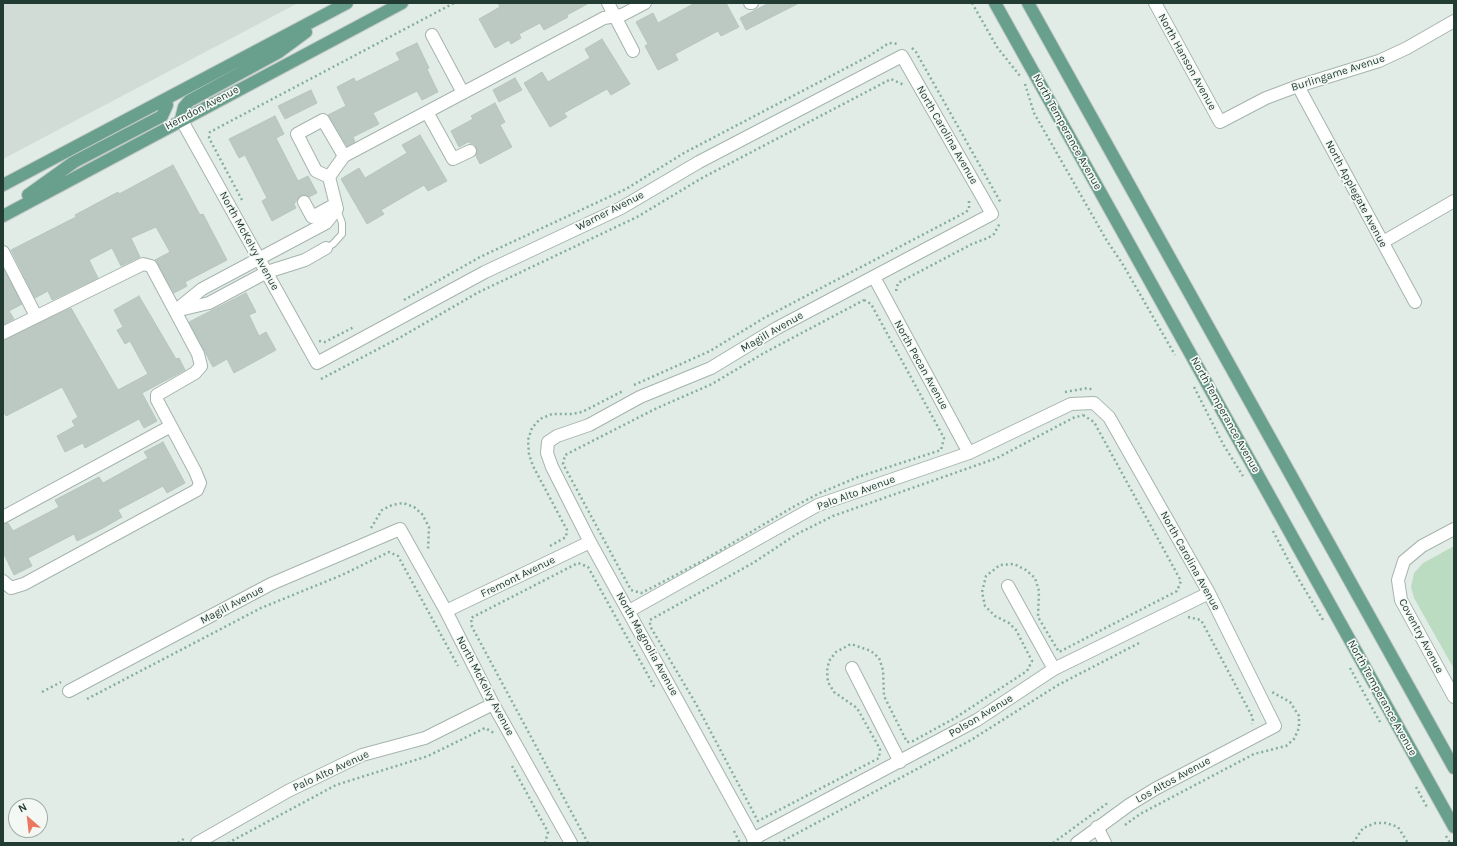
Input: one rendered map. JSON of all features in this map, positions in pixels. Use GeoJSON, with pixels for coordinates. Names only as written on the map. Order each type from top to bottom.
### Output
{"type":"FeatureCollection","features":[{"type":"Feature","properties":{"kind":"main road","name":"Herndon Avenue"},"geometry":{"type":"LineString","coordinates":[[3,214],[402,3]]}},
{"type":"Feature","properties":{"kind":"main road","name":"North Temperance Avenue"},"geometry":{"type":"LineString","coordinates":[[995,3],[1449,830]]}},
{"type":"Feature","properties":{"kind":"main road"},"geometry":{"type":"LineString","coordinates":[[1028,3],[1454,768]]}},
{"type":"Feature","properties":{"kind":"main road"},"geometry":{"type":"LineString","coordinates":[[181,119],[184,107],[189,101],[278,52],[344,5]]}},
{"type":"Feature","properties":{"kind":"main road"},"geometry":{"type":"LineString","coordinates":[[3,185],[344,5]]}},
{"type":"Feature","properties":{"kind":"main road"},"geometry":{"type":"LineString","coordinates":[[3,214],[74,162],[162,116],[168,105],[166,100]]}},
{"type":"Feature","properties":{"kind":"street"},"geometry":{"type":"LineString","coordinates":[[608,3],[633,51]]}},
{"type":"Feature","properties":{"kind":"street"},"geometry":{"type":"LineString","coordinates":[[175,311],[202,289],[326,223],[336,207],[329,177],[344,156],[604,18],[622,15],[645,3]]}},
{"type":"Feature","properties":{"kind":"street","name":"North Hanson Avenue"},"geometry":{"type":"LineString","coordinates":[[1155,3],[1220,122]]}},
{"type":"Feature","properties":{"kind":"street","name":"Burlingame Avenue"},"geometry":{"type":"LineString","coordinates":[[1220,122],[1266,98],[1298,86],[1379,61],[1407,48],[1454,21]]}},
{"type":"Feature","properties":{"kind":"street"},"geometry":{"type":"LineString","coordinates":[[432,35],[463,93]]}},
{"type":"Feature","properties":{"kind":"street","name":"North Carolina Avenue"},"geometry":{"type":"LineString","coordinates":[[902,56],[992,214]]}},
{"type":"Feature","properties":{"kind":"street","name":"Warner Avenue"},"geometry":{"type":"LineString","coordinates":[[317,363],[486,272],[621,208],[699,162],[902,56]]}},
{"type":"Feature","properties":{"kind":"street","name":"North Applegate Avenue"},"geometry":{"type":"LineString","coordinates":[[1298,86],[1415,302]]}},
{"type":"Feature","properties":{"kind":"street"},"geometry":{"type":"LineString","coordinates":[[427,112],[453,159],[470,151]]}},
{"type":"Feature","properties":{"kind":"street","name":"North McKelvy Avenue"},"geometry":{"type":"LineString","coordinates":[[181,119],[317,363]]}},
{"type":"Feature","properties":{"kind":"street"},"geometry":{"type":"LineString","coordinates":[[329,177],[316,171],[297,134],[324,120],[344,156]]}},
{"type":"Feature","properties":{"kind":"street"},"geometry":{"type":"LineString","coordinates":[[1383,242],[1454,201]]}},
{"type":"Feature","properties":{"kind":"street"},"geometry":{"type":"LineString","coordinates":[[304,202],[312,217],[336,207]]}},
{"type":"Feature","properties":{"kind":"street","name":"Magill Avenue"},"geometry":{"type":"LineString","coordinates":[[548,442],[557,436],[589,425],[640,397],[711,368],[777,328],[992,214]]}},
{"type":"Feature","properties":{"kind":"street"},"geometry":{"type":"LineString","coordinates":[[175,311],[209,302],[267,272],[305,260],[326,248]]}},
{"type":"Feature","properties":{"kind":"street"},"geometry":{"type":"LineString","coordinates":[[3,252],[36,316]]}},
{"type":"Feature","properties":{"kind":"street"},"geometry":{"type":"LineString","coordinates":[[3,333],[143,264],[151,266],[198,354],[200,366],[195,373],[157,395],[157,400],[198,477],[200,484],[197,490],[24,584],[11,588],[3,581]]}},
{"type":"Feature","properties":{"kind":"street","name":"North Pecan Avenue"},"geometry":{"type":"LineString","coordinates":[[874,277],[969,453]]}},
{"type":"Feature","properties":{"kind":"street","name":"North Carolina Avenue"},"geometry":{"type":"LineString","coordinates":[[1094,403],[1109,417],[1209,593],[1275,726]]}},
{"type":"Feature","properties":{"kind":"street","name":"Palo Alto Avenue"},"geometry":{"type":"LineString","coordinates":[[629,611],[818,505],[969,453],[1071,404],[1094,403]]}},
{"type":"Feature","properties":{"kind":"street"},"geometry":{"type":"LineString","coordinates":[[3,517],[171,426]]}},
{"type":"Feature","properties":{"kind":"street","name":"North Magnolia Avenue"},"geometry":{"type":"LineString","coordinates":[[548,442],[547,453],[552,467],[590,542],[755,841]]}},
{"type":"Feature","properties":{"kind":"street","name":"North McKelvy Avenue"},"geometry":{"type":"LineString","coordinates":[[400,529],[446,611],[493,704],[568,842]]}},
{"type":"Feature","properties":{"kind":"street","name":"Magill Avenue"},"geometry":{"type":"LineString","coordinates":[[66,686],[271,584],[400,529]]}},
{"type":"Feature","properties":{"kind":"street","name":"Coventry Avenue"},"geometry":{"type":"LineString","coordinates":[[1454,529],[1422,546],[1404,561],[1398,580],[1401,600],[1454,697]]}},
{"type":"Feature","properties":{"kind":"street","name":"Fremont Avenue"},"geometry":{"type":"LineString","coordinates":[[446,611],[590,542]]}},
{"type":"Feature","properties":{"kind":"street"},"geometry":{"type":"LineString","coordinates":[[1008,586],[1054,670]]}},
{"type":"Feature","properties":{"kind":"street","name":"Polson Avenue"},"geometry":{"type":"LineString","coordinates":[[755,841],[977,720],[1054,670],[1209,593]]}},
{"type":"Feature","properties":{"kind":"street"},"geometry":{"type":"LineString","coordinates":[[852,668],[900,762]]}},
{"type":"Feature","properties":{"kind":"street","name":"Palo Alto Avenue"},"geometry":{"type":"LineString","coordinates":[[197,843],[288,791],[362,755],[425,738],[493,704]]}},
{"type":"Feature","properties":{"kind":"street","name":"Los Altos Avenue"},"geometry":{"type":"LineString","coordinates":[[1077,843],[1097,827],[1155,789],[1275,726]]}},
{"type":"Feature","properties":{"kind":"street"},"geometry":{"type":"LineString","coordinates":[[1097,827],[1105,843]]}},
{"type":"Feature","properties":{"kind":"lane"},"geometry":{"type":"LineString","coordinates":[[326,248],[333,244],[342,234],[342,223],[336,207]]}},
{"type":"Feature","properties":{"kind":"path"},"geometry":{"type":"LineString","coordinates":[[972,3],[997,47],[1026,86],[1034,113],[1107,241],[1122,263],[1176,357]]}},
{"type":"Feature","properties":{"kind":"path"},"geometry":{"type":"LineString","coordinates":[[321,379],[401,337],[479,292],[638,217],[702,178],[891,80],[904,84],[907,91]]}},
{"type":"Feature","properties":{"kind":"path"},"geometry":{"type":"LineString","coordinates":[[633,385],[710,351],[764,318],[966,212],[969,209],[970,204],[967,197]]}},
{"type":"Feature","properties":{"kind":"path"},"geometry":{"type":"LineString","coordinates":[[864,300],[871,304],[944,438],[941,450],[858,477],[820,493],[793,507],[704,560],[655,586],[641,593],[631,590],[564,464],[565,455],[656,408],[712,384],[764,353],[864,300]]}},
{"type":"Feature","properties":{"kind":"path"},"geometry":{"type":"LineString","coordinates":[[1190,381],[1216,432],[1244,477]]}},
{"type":"Feature","properties":{"kind":"path"},"geometry":{"type":"LineString","coordinates":[[546,548],[566,537],[567,530],[533,466],[529,454],[528,440],[532,428],[540,419],[546,416],[552,414],[572,414],[582,412],[627,389]]}},
{"type":"Feature","properties":{"kind":"path"},"geometry":{"type":"LineString","coordinates":[[1083,415],[1094,422],[1181,581],[1177,591],[1059,652],[1038,617],[1039,591],[1034,578],[1026,570],[1014,564],[1000,565],[986,576],[982,592],[985,606],[995,616],[1009,623],[1016,630],[1032,661],[1027,671],[955,718],[913,741],[907,742],[884,696],[883,670],[879,658],[871,651],[851,644],[836,652],[829,661],[827,671],[828,682],[834,692],[857,708],[880,748],[879,758],[758,821],[696,704],[650,626],[650,620],[753,563],[797,534],[833,516],[997,458],[1073,418],[1083,415]]}},
{"type":"Feature","properties":{"kind":"path"},"geometry":{"type":"LineString","coordinates":[[366,534],[382,510],[392,505],[404,503],[414,507],[422,514],[429,527],[427,549],[430,556]]}},
{"type":"Feature","properties":{"kind":"path"},"geometry":{"type":"LineString","coordinates":[[1272,529],[1295,573],[1326,624]]}},
{"type":"Feature","properties":{"kind":"path"},"geometry":{"type":"LineString","coordinates":[[87,699],[261,608],[342,575],[389,552],[398,556],[459,666]]}},
{"type":"Feature","properties":{"kind":"path"},"geometry":{"type":"LineString","coordinates":[[588,843],[472,627],[471,618],[578,563],[588,567],[646,675],[658,693]]}},
{"type":"Feature","properties":{"kind":"path"},"geometry":{"type":"LineString","coordinates":[[1181,620],[1188,617],[1201,620],[1253,718],[1252,726]]}},
{"type":"Feature","properties":{"kind":"path"},"geometry":{"type":"LineString","coordinates":[[779,843],[971,740],[1058,685],[1147,638]]}},
{"type":"Feature","properties":{"kind":"path"},"geometry":{"type":"LineString","coordinates":[[1348,665],[1381,723]]}},
{"type":"Feature","properties":{"kind":"path"},"geometry":{"type":"LineString","coordinates":[[42,692],[66,686]]}},
{"type":"Feature","properties":{"kind":"path"},"geometry":{"type":"LineString","coordinates":[[228,843],[336,785],[428,756],[485,728],[493,732],[497,738]]}},
{"type":"Feature","properties":{"kind":"path"},"geometry":{"type":"LineString","coordinates":[[512,765],[548,832],[545,843]]}},
{"type":"Feature","properties":{"kind":"path"},"geometry":{"type":"LineString","coordinates":[[1413,781],[1430,811]]}},
{"type":"Feature","properties":{"kind":"path"},"geometry":{"type":"LineString","coordinates":[[1053,843],[1112,801]]}},
{"type":"Feature","properties":{"kind":"path"},"geometry":{"type":"LineString","coordinates":[[1353,843],[1363,828],[1376,823],[1386,823],[1398,827],[1408,843]]}},
{"type":"Feature","properties":{"kind":"path"},"geometry":{"type":"LineString","coordinates":[[733,829],[740,843]]}},
{"type":"Feature","properties":{"kind":"path"},"geometry":{"type":"LineString","coordinates":[[1449,830],[1450,843]]}},
{"type":"Feature","properties":{"kind":"shaded area"},"geometry":{"type":"Polygon","coordinates":[[[3,3],[298,3],[3,159],[3,3]]]}},
{"type":"Feature","properties":{"kind":"green space"},"geometry":{"type":"Polygon","coordinates":[[[1454,546],[1454,669],[1414,598],[1411,587],[1414,573],[1423,563],[1454,546]]]}},
{"type":"Feature","properties":{"kind":"building"},"geometry":{"type":"Polygon","coordinates":[[[498,3],[589,3],[567,15],[568,17],[544,30],[540,23],[519,34],[521,38],[511,44],[509,40],[495,48],[479,19],[500,7],[498,3]]]}},
{"type":"Feature","properties":{"kind":"building"},"geometry":{"type":"Polygon","coordinates":[[[695,3],[726,3],[739,27],[721,36],[718,31],[675,54],[678,60],[658,70],[645,46],[648,44],[636,22],[653,13],[658,23],[695,3]]]}},
{"type":"Feature","properties":{"kind":"building"},"geometry":{"type":"Polygon","coordinates":[[[769,3],[799,3],[746,30],[740,18],[769,3]]]}},
{"type":"Feature","properties":{"kind":"building"},"geometry":{"type":"Polygon","coordinates":[[[602,39],[630,84],[611,95],[607,89],[564,113],[567,117],[550,127],[524,83],[542,72],[548,82],[590,58],[585,49],[602,39]]]}},
{"type":"Feature","properties":{"kind":"building"},"geometry":{"type":"Polygon","coordinates":[[[417,43],[438,92],[422,100],[417,91],[373,113],[379,124],[353,137],[355,142],[347,146],[328,115],[346,106],[337,87],[354,78],[356,82],[400,60],[396,53],[417,43]]]}},
{"type":"Feature","properties":{"kind":"building"},"geometry":{"type":"Polygon","coordinates":[[[515,78],[522,90],[499,102],[493,90],[515,78]]]}},
{"type":"Feature","properties":{"kind":"building"},"geometry":{"type":"Polygon","coordinates":[[[311,90],[317,103],[285,119],[278,106],[311,90]]]}},
{"type":"Feature","properties":{"kind":"building"},"geometry":{"type":"Polygon","coordinates":[[[495,103],[505,122],[500,125],[512,147],[480,164],[476,156],[477,151],[475,145],[468,142],[459,147],[451,131],[473,119],[471,116],[495,103]]]}},
{"type":"Feature","properties":{"kind":"building"},"geometry":{"type":"Polygon","coordinates":[[[275,116],[284,134],[276,138],[298,181],[308,176],[317,193],[309,197],[305,195],[300,196],[294,204],[296,208],[272,221],[262,201],[267,198],[245,155],[239,158],[229,139],[275,116]]]}},
{"type":"Feature","properties":{"kind":"building"},"geometry":{"type":"Polygon","coordinates":[[[420,135],[447,181],[428,191],[424,185],[381,210],[384,214],[367,224],[341,179],[359,168],[365,178],[407,153],[402,145],[420,135]]]}},
{"type":"Feature","properties":{"kind":"building"},"geometry":{"type":"Polygon","coordinates":[[[173,165],[200,215],[203,214],[227,260],[185,282],[187,286],[174,293],[155,260],[170,252],[156,227],[131,238],[140,257],[121,266],[112,248],[89,260],[98,278],[52,300],[48,291],[35,298],[11,250],[76,217],[75,215],[118,192],[119,194],[173,165]]]}},
{"type":"Feature","properties":{"kind":"building"},"geometry":{"type":"Polygon","coordinates":[[[3,268],[22,304],[9,311],[14,319],[3,325],[3,268]]]}},
{"type":"Feature","properties":{"kind":"building"},"geometry":{"type":"Polygon","coordinates":[[[246,293],[256,312],[249,315],[259,336],[266,332],[276,350],[234,373],[227,359],[213,367],[189,322],[246,293]]]}},
{"type":"Feature","properties":{"kind":"building"},"geometry":{"type":"Polygon","coordinates":[[[139,296],[176,359],[179,358],[185,370],[142,393],[157,421],[144,428],[139,419],[85,448],[83,443],[65,452],[57,436],[75,426],[72,421],[78,417],[62,387],[6,416],[3,411],[3,340],[71,308],[118,390],[148,374],[130,341],[125,344],[117,330],[123,327],[114,310],[139,296]]]}},
{"type":"Feature","properties":{"kind":"building"},"geometry":{"type":"Polygon","coordinates":[[[163,442],[185,483],[167,493],[163,486],[118,510],[122,517],[103,528],[77,541],[74,534],[28,558],[32,566],[14,575],[3,552],[3,524],[8,523],[13,531],[59,507],[55,500],[99,477],[103,483],[148,458],[144,452],[163,442]]]}}]}
